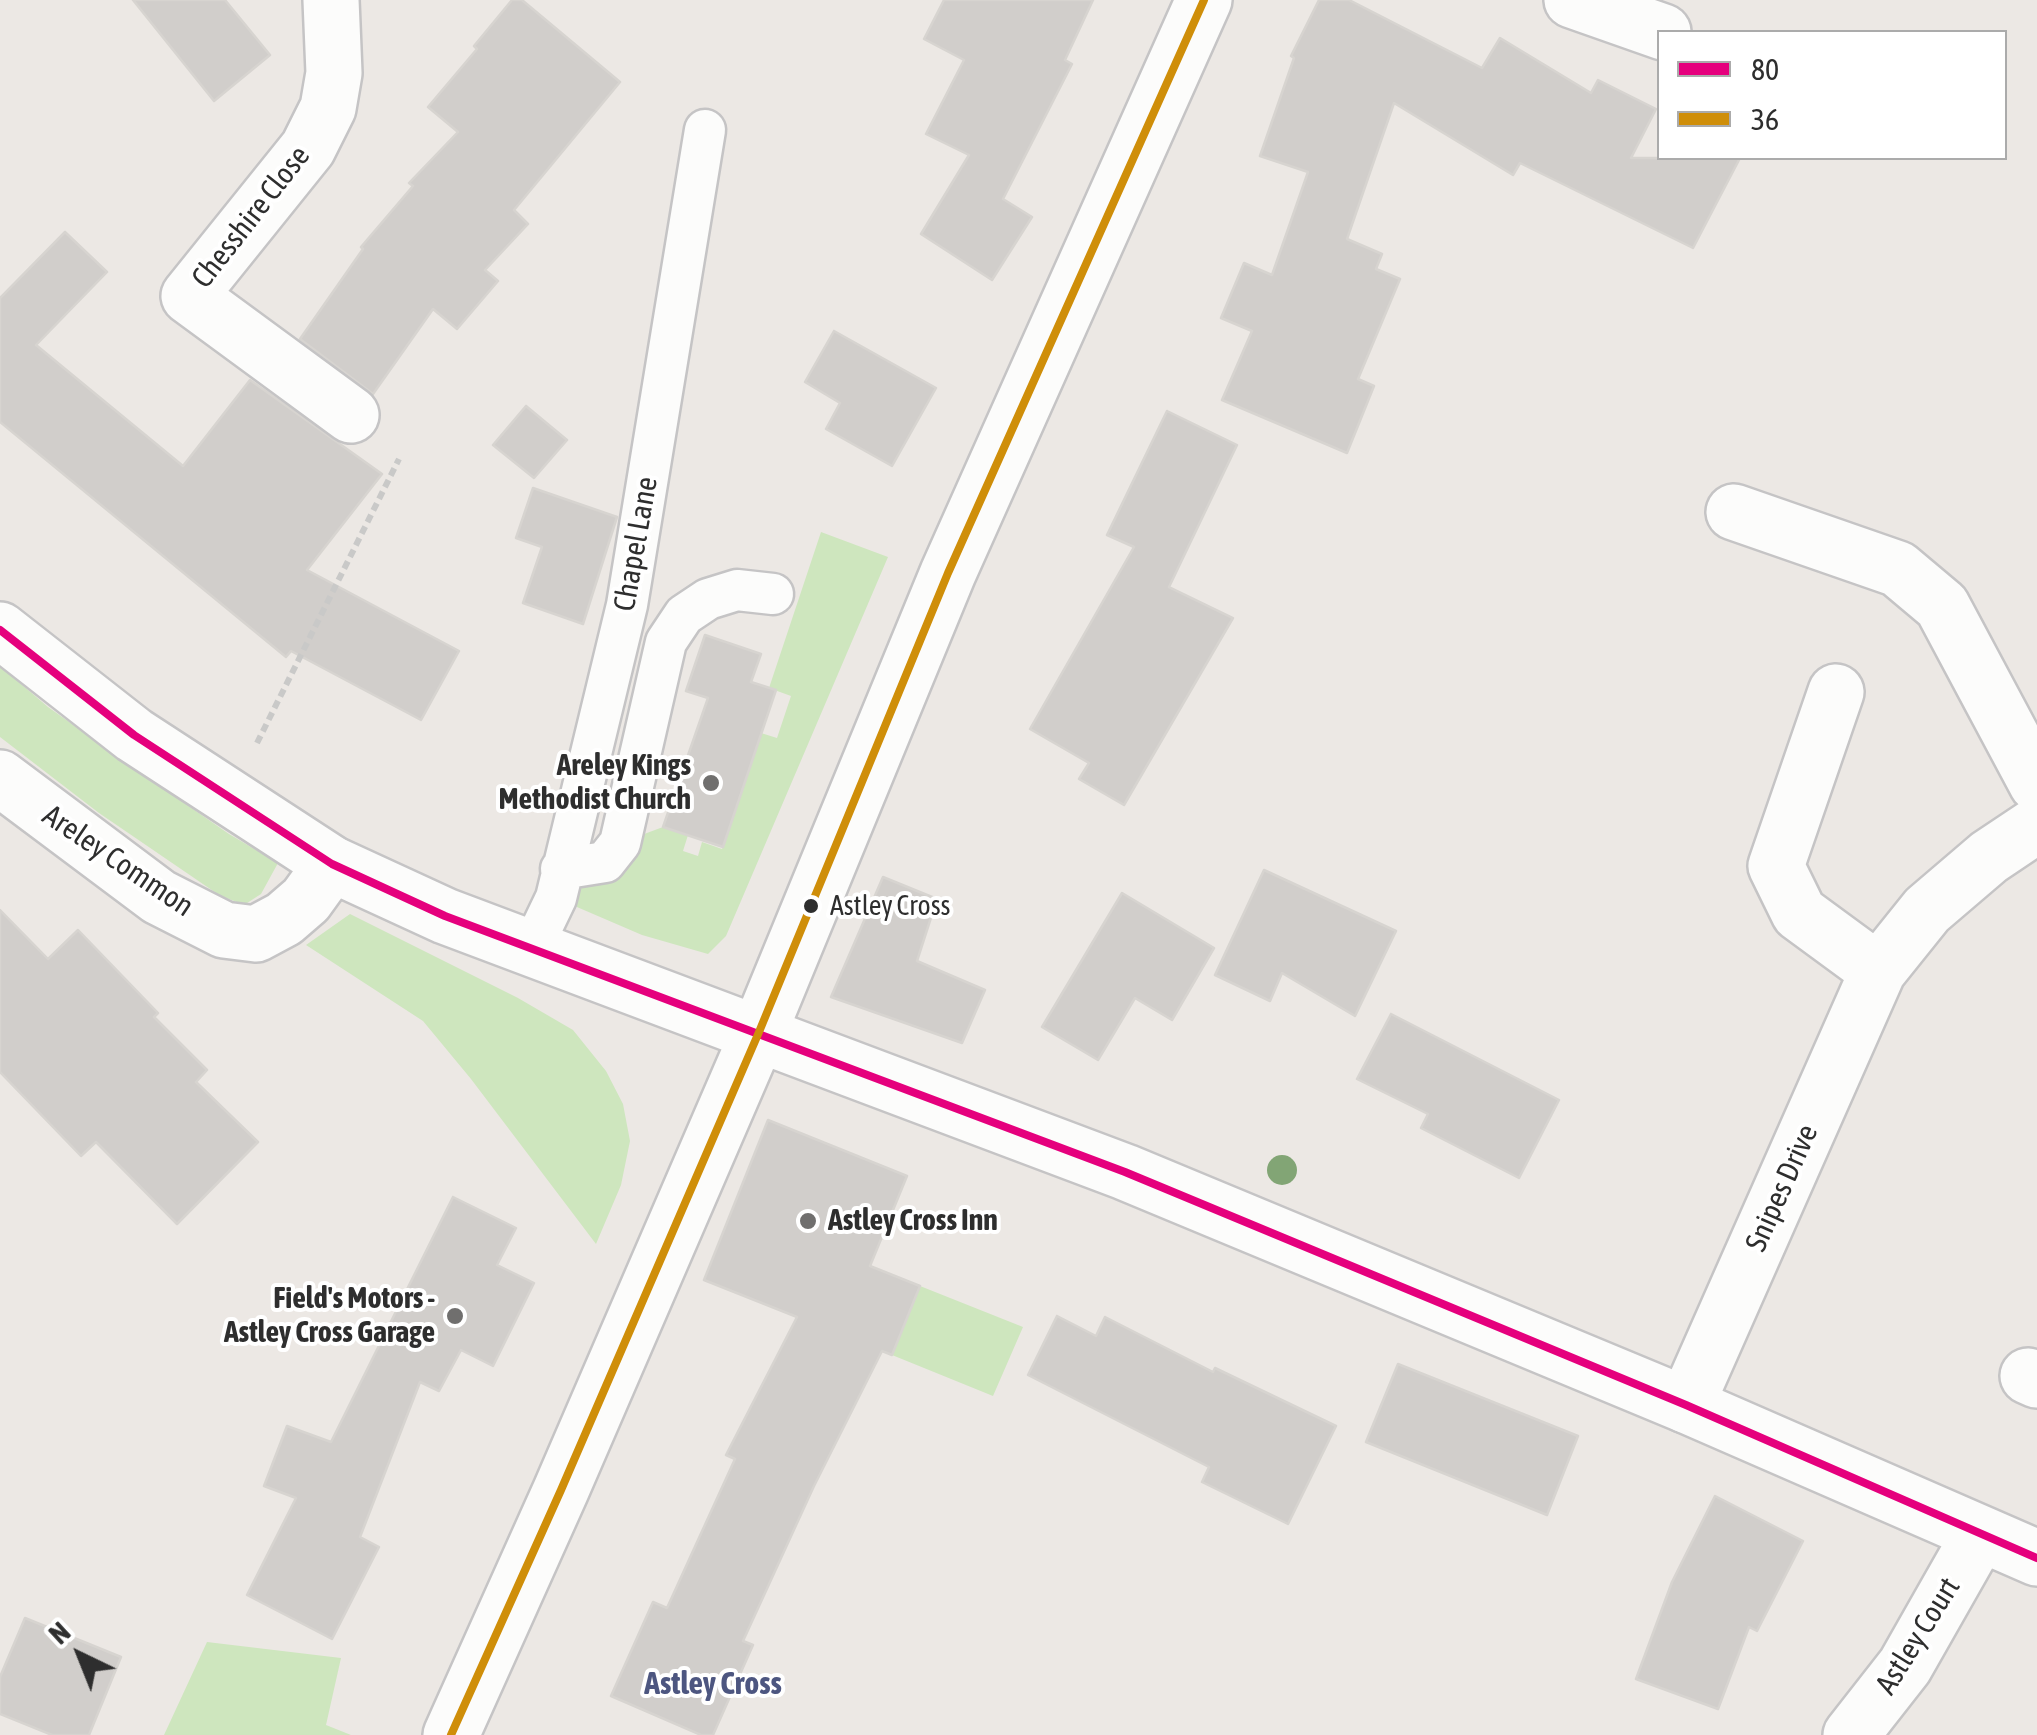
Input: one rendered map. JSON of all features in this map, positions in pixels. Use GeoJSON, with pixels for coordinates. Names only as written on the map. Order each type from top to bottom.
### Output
{"type":"FeatureCollection","features":[{"type":"Feature","properties":{"kind":"street","name":"Chesshire Close"},"geometry":{"type":"LineString","coordinates":[[332,0],[334,74],[328,108],[308,148],[189,296],[351,415]]}},
{"type":"Feature","properties":{"kind":"street"},"geometry":{"type":"LineString","coordinates":[[450,1735],[561,1490],[759,1032],[948,573],[1204,0]]}},
{"type":"Feature","properties":{"kind":"street"},"geometry":{"type":"LineString","coordinates":[[1572,0],[1657,30]]}},
{"type":"Feature","properties":{"kind":"street"},"geometry":{"type":"LineString","coordinates":[[1734,512],[1898,569],[1942,606],[2037,784]]}},
{"type":"Feature","properties":{"kind":"street"},"geometry":{"type":"LineString","coordinates":[[0,630],[134,735],[226,796],[332,864],[445,916],[1125,1172],[1686,1405],[2037,1558]]}},
{"type":"Feature","properties":{"kind":"street"},"geometry":{"type":"LineString","coordinates":[[1836,692],[1776,866],[1799,913],[1878,971]]}},
{"type":"Feature","properties":{"kind":"street","name":"Areley Common"},"geometry":{"type":"LineString","coordinates":[[0,778],[160,896],[224,930],[256,934],[284,919],[306,900],[332,864]]}},
{"type":"Feature","properties":{"kind":"street","name":"Snipes Drive"},"geometry":{"type":"LineString","coordinates":[[1686,1405],[1878,971],[1928,910],[1989,856],[2037,824]]}},
{"type":"Feature","properties":{"kind":"street","name":"Astley Court"},"geometry":{"type":"LineString","coordinates":[[1851,1735],[1905,1666],[1980,1534]]}},
{"type":"Feature","properties":{"kind":"lane","name":"Chapel Lane"},"geometry":{"type":"LineString","coordinates":[[532,948],[556,898],[627,605],[705,130]]}},
{"type":"Feature","properties":{"kind":"lane"},"geometry":{"type":"LineString","coordinates":[[561,869],[604,862],[620,843],[666,642],[684,615],[708,598],[737,590],[774,594]]}},
{"type":"Feature","properties":{"kind":"path"},"geometry":{"type":"LineString","coordinates":[[226,796],[260,738],[402,452],[351,415]]}},
{"type":"Feature","properties":{"kind":"green space"},"geometry":{"type":"Polygon","coordinates":[[[821,532],[888,557],[726,936],[708,954],[642,935],[556,898],[620,843],[663,827],[688,835],[683,851],[698,856],[702,842],[722,849],[761,733],[777,738],[791,696],[769,688],[821,532]]]}},
{"type":"Feature","properties":{"kind":"green space"},"geometry":{"type":"Polygon","coordinates":[[[0,666],[48,707],[229,834],[278,863],[261,894],[244,905],[219,895],[99,813],[0,737],[0,666]]]}},
{"type":"Feature","properties":{"kind":"green space"},"geometry":{"type":"Polygon","coordinates":[[[350,914],[518,998],[573,1030],[606,1071],[623,1104],[630,1141],[621,1185],[596,1244],[423,1021],[306,945],[350,914]]]}},
{"type":"Feature","properties":{"kind":"green space"},"geometry":{"type":"Polygon","coordinates":[[[920,1286],[1023,1327],[993,1396],[892,1355],[920,1286]]]}},
{"type":"Feature","properties":{"kind":"green space"},"geometry":{"type":"Polygon","coordinates":[[[207,1642],[341,1658],[326,1725],[351,1735],[164,1735],[207,1642]]]}},
{"type":"Feature","properties":{"kind":"building"},"geometry":{"type":"Polygon","coordinates":[[[133,0],[225,0],[270,55],[214,101],[133,0]]]}},
{"type":"Feature","properties":{"kind":"building"},"geometry":{"type":"Polygon","coordinates":[[[512,0],[522,0],[620,82],[514,210],[528,224],[485,270],[498,281],[457,329],[433,309],[373,394],[300,339],[361,247],[413,186],[409,183],[458,132],[428,107],[512,0]]]}},
{"type":"Feature","properties":{"kind":"building"},"geometry":{"type":"Polygon","coordinates":[[[944,0],[1093,0],[1065,60],[1072,64],[1003,199],[1032,217],[992,280],[921,234],[969,155],[926,134],[964,60],[924,39],[944,0]]]}},
{"type":"Feature","properties":{"kind":"building"},"geometry":{"type":"Polygon","coordinates":[[[1319,0],[1349,0],[1482,68],[1500,38],[1591,93],[1598,80],[1656,109],[1631,158],[1739,160],[1693,248],[1520,163],[1513,175],[1394,103],[1347,239],[1382,254],[1376,269],[1400,279],[1358,379],[1374,386],[1347,453],[1222,400],[1252,331],[1221,318],[1244,263],[1272,275],[1308,172],[1260,156],[1294,58],[1291,56],[1319,0]]]}},
{"type":"Feature","properties":{"kind":"building"},"geometry":{"type":"Polygon","coordinates":[[[65,232],[107,272],[36,345],[183,466],[250,380],[382,474],[307,570],[459,651],[421,720],[291,651],[286,657],[0,422],[0,298],[65,232]]]}},
{"type":"Feature","properties":{"kind":"building"},"geometry":{"type":"Polygon","coordinates":[[[834,331],[936,388],[892,466],[826,429],[840,403],[805,382],[834,331]]]}},
{"type":"Feature","properties":{"kind":"building"},"geometry":{"type":"Polygon","coordinates":[[[526,406],[567,440],[534,478],[493,445],[526,406]]]}},
{"type":"Feature","properties":{"kind":"building"},"geometry":{"type":"Polygon","coordinates":[[[1167,411],[1237,445],[1169,587],[1233,618],[1124,805],[1079,779],[1089,763],[1030,729],[1134,547],[1107,535],[1167,411]]]}},
{"type":"Feature","properties":{"kind":"building"},"geometry":{"type":"Polygon","coordinates":[[[533,488],[617,517],[583,624],[523,603],[542,547],[516,538],[533,488]]]}},
{"type":"Feature","properties":{"kind":"building","name":"Areley Kings Methodist Church"},"geometry":{"type":"Polygon","coordinates":[[[705,635],[761,654],[751,682],[776,690],[723,847],[663,827],[708,698],[686,691],[705,635]]]}},
{"type":"Feature","properties":{"kind":"building"},"geometry":{"type":"Polygon","coordinates":[[[1264,870],[1396,931],[1355,1016],[1282,973],[1270,1001],[1215,975],[1264,870]]]}},
{"type":"Feature","properties":{"kind":"building"},"geometry":{"type":"Polygon","coordinates":[[[883,877],[937,899],[917,961],[985,990],[962,1043],[831,997],[883,877]]]}},
{"type":"Feature","properties":{"kind":"building"},"geometry":{"type":"Polygon","coordinates":[[[1122,893],[1214,948],[1172,1020],[1135,998],[1098,1060],[1042,1027],[1122,893]]]}},
{"type":"Feature","properties":{"kind":"building"},"geometry":{"type":"Polygon","coordinates":[[[0,910],[48,959],[78,930],[158,1013],[154,1017],[207,1070],[196,1082],[258,1142],[177,1224],[96,1142],[81,1156],[0,1072],[0,910]]]}},
{"type":"Feature","properties":{"kind":"building"},"geometry":{"type":"Polygon","coordinates":[[[1391,1014],[1559,1100],[1519,1178],[1421,1128],[1428,1114],[1357,1079],[1391,1014]]]}},
{"type":"Feature","properties":{"kind":"building"},"geometry":{"type":"Polygon","coordinates":[[[768,1120],[907,1176],[870,1266],[920,1286],[892,1355],[882,1351],[814,1486],[743,1641],[753,1645],[713,1735],[701,1735],[611,1696],[653,1602],[667,1608],[735,1459],[726,1455],[797,1317],[704,1280],[768,1120]]]}},
{"type":"Feature","properties":{"kind":"building"},"geometry":{"type":"Polygon","coordinates":[[[453,1197],[516,1228],[497,1265],[534,1283],[493,1366],[461,1350],[439,1391],[420,1382],[360,1537],[379,1547],[332,1639],[247,1595],[296,1498],[264,1486],[287,1426],[331,1442],[453,1197]]]}},
{"type":"Feature","properties":{"kind":"building"},"geometry":{"type":"Polygon","coordinates":[[[1057,1316],[1096,1336],[1105,1317],[1213,1372],[1215,1368],[1336,1426],[1288,1524],[1202,1482],[1209,1467],[1028,1375],[1057,1316]]]}},
{"type":"Feature","properties":{"kind":"building"},"geometry":{"type":"Polygon","coordinates":[[[1398,1364],[1578,1436],[1547,1515],[1366,1442],[1398,1364]]]}},
{"type":"Feature","properties":{"kind":"building"},"geometry":{"type":"Polygon","coordinates":[[[1715,1496],[1803,1541],[1757,1631],[1749,1627],[1718,1709],[1636,1679],[1672,1582],[1715,1496]]]}},
{"type":"Feature","properties":{"kind":"building"},"geometry":{"type":"Polygon","coordinates":[[[25,1618],[121,1657],[89,1735],[52,1735],[0,1714],[0,1677],[25,1618]]]}},
{"type":"Feature","properties":{"kind":"transit line","name":"36"},"geometry":{"type":"LineString","coordinates":[[451,1735],[759,1032],[948,573],[1204,0]]}},
{"type":"Feature","properties":{"kind":"transit line","name":"80"},"geometry":{"type":"LineString","coordinates":[[0,630],[134,735],[332,864],[445,916],[1125,1172],[1686,1405],[2037,1558]]}},
{"type":"Feature","properties":{"kind":"place","name":"Areley Kings Methodist Church"},"geometry":{"type":"Point","coordinates":[711,783]}},
{"type":"Feature","properties":{"kind":"place","name":"Astley Cross"},"geometry":{"type":"Point","coordinates":[811,906]}},
{"type":"Feature","properties":{"kind":"place","name":"Astley Cross Inn"},"geometry":{"type":"Point","coordinates":[808,1221]}},
{"type":"Feature","properties":{"kind":"place","name":"Field's Motors - Astley Cross Garage"},"geometry":{"type":"Point","coordinates":[455,1316]}},
{"type":"Feature","properties":{"kind":"district","name":"Astley Cross"},"geometry":{"type":"Point","coordinates":[713,1684]}}]}
